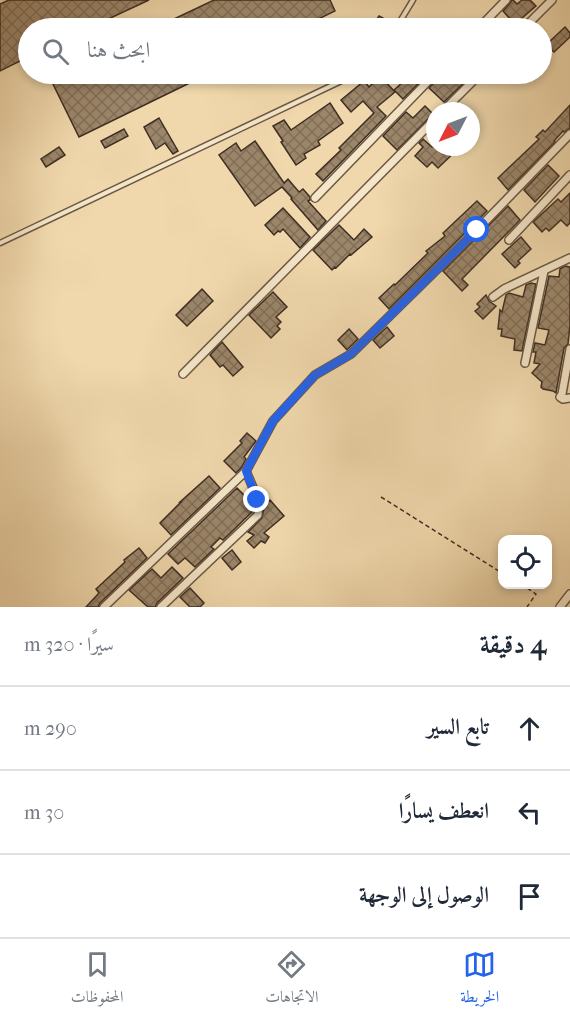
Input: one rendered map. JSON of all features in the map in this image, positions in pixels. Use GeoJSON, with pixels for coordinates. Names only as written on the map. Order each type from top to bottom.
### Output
{"type":"FeatureCollection","features":[{"type":"Feature","properties":{"kind":"street"},"geometry":{"type":"LineString","coordinates":[[488,18],[506,0]]}},
{"type":"Feature","properties":{"kind":"street"},"geometry":{"type":"LineString","coordinates":[[534,18],[552,0]]}},
{"type":"Feature","properties":{"kind":"street"},"geometry":{"type":"LineString","coordinates":[[315,198],[425,84]]}},
{"type":"Feature","properties":{"kind":"street"},"geometry":{"type":"LineString","coordinates":[[452,102],[470,84]]}},
{"type":"Feature","properties":{"kind":"street"},"geometry":{"type":"LineString","coordinates":[[183,374],[426,128]]}},
{"type":"Feature","properties":{"kind":"street"},"geometry":{"type":"LineString","coordinates":[[104,607],[246,471],[273,421],[315,375],[351,354],[477,230],[570,134]]}},
{"type":"Feature","properties":{"kind":"street"},"geometry":{"type":"LineString","coordinates":[[509,240],[570,174]]}},
{"type":"Feature","properties":{"kind":"street"},"geometry":{"type":"LineString","coordinates":[[493,297],[570,258]]}},
{"type":"Feature","properties":{"kind":"street"},"geometry":{"type":"LineString","coordinates":[[525,363],[544,271]]}},
{"type":"Feature","properties":{"kind":"street"},"geometry":{"type":"LineString","coordinates":[[570,349],[560,397],[570,398]]}},
{"type":"Feature","properties":{"kind":"street"},"geometry":{"type":"LineString","coordinates":[[161,607],[258,515],[259,507],[246,471]]}},
{"type":"Feature","properties":{"kind":"street"},"geometry":{"type":"LineString","coordinates":[[560,607],[570,594]]}},
{"type":"Feature","properties":{"kind":"lane"},"geometry":{"type":"LineString","coordinates":[[402,18],[413,0]]}},
{"type":"Feature","properties":{"kind":"lane"},"geometry":{"type":"LineString","coordinates":[[0,243],[335,84]]}},
{"type":"Feature","properties":{"kind":"path"},"geometry":{"type":"LineString","coordinates":[[381,497],[498,570]]}},
{"type":"Feature","properties":{"kind":"path"},"geometry":{"type":"LineString","coordinates":[[527,607],[536,594],[528,589]]}},
{"type":"Feature","properties":{"kind":"building"},"geometry":{"type":"Polygon","coordinates":[[[9,0],[149,0],[110,18],[18,18],[18,62],[0,71],[0,4],[9,0]]]}},
{"type":"Feature","properties":{"kind":"building"},"geometry":{"type":"Polygon","coordinates":[[[214,0],[330,0],[335,11],[321,18],[176,18],[214,0]]]}},
{"type":"Feature","properties":{"kind":"building"},"geometry":{"type":"Polygon","coordinates":[[[512,0],[517,4],[522,0],[530,0],[536,6],[522,18],[509,18],[503,11],[512,0]]]}},
{"type":"Feature","properties":{"kind":"building"},"geometry":{"type":"Polygon","coordinates":[[[565,27],[570,33],[570,37],[554,52],[552,39],[565,27]]]}},
{"type":"Feature","properties":{"kind":"building"},"geometry":{"type":"Polygon","coordinates":[[[53,84],[188,84],[79,137],[53,84]]]}},
{"type":"Feature","properties":{"kind":"building"},"geometry":{"type":"Polygon","coordinates":[[[360,84],[366,84],[369,87],[372,84],[388,84],[395,92],[377,107],[386,116],[323,181],[316,174],[374,113],[363,101],[351,112],[341,100],[360,84]]]}},
{"type":"Feature","properties":{"kind":"building"},"geometry":{"type":"Polygon","coordinates":[[[401,84],[418,84],[403,99],[394,90],[401,84]]]}},
{"type":"Feature","properties":{"kind":"building"},"geometry":{"type":"Polygon","coordinates":[[[432,84],[463,84],[444,102],[429,88],[432,84]]]}},
{"type":"Feature","properties":{"kind":"building"},"geometry":{"type":"Polygon","coordinates":[[[330,103],[343,123],[318,141],[320,145],[304,154],[306,158],[296,165],[273,126],[284,120],[291,130],[330,103]]]}},
{"type":"Feature","properties":{"kind":"building"},"geometry":{"type":"Polygon","coordinates":[[[570,105],[570,128],[563,131],[508,190],[498,178],[539,139],[536,137],[543,130],[545,132],[570,105]]]}},
{"type":"Feature","properties":{"kind":"building"},"geometry":{"type":"Polygon","coordinates":[[[426,107],[426,121],[397,150],[383,136],[406,112],[413,118],[426,107]]]}},
{"type":"Feature","properties":{"kind":"building"},"geometry":{"type":"Polygon","coordinates":[[[159,118],[178,151],[173,154],[165,143],[156,149],[144,127],[159,118]]]}},
{"type":"Feature","properties":{"kind":"building"},"geometry":{"type":"Polygon","coordinates":[[[124,129],[128,136],[105,148],[101,141],[124,129]]]}},
{"type":"Feature","properties":{"kind":"building"},"geometry":{"type":"Polygon","coordinates":[[[423,139],[426,142],[426,156],[451,156],[438,168],[432,162],[427,167],[415,156],[423,147],[419,143],[423,139]]]}},
{"type":"Feature","properties":{"kind":"building"},"geometry":{"type":"Polygon","coordinates":[[[255,141],[284,183],[288,179],[299,192],[303,189],[310,197],[308,201],[326,221],[318,230],[282,187],[255,206],[219,155],[236,143],[241,151],[255,141]]]}},
{"type":"Feature","properties":{"kind":"building"},"geometry":{"type":"Polygon","coordinates":[[[59,147],[65,155],[46,167],[41,159],[59,147]]]}},
{"type":"Feature","properties":{"kind":"building"},"geometry":{"type":"Polygon","coordinates":[[[548,165],[559,176],[535,202],[524,190],[548,165]]]}},
{"type":"Feature","properties":{"kind":"building"},"geometry":{"type":"Polygon","coordinates":[[[570,193],[570,223],[567,226],[561,220],[549,231],[546,228],[542,232],[533,222],[558,199],[561,202],[570,193]]]}},
{"type":"Feature","properties":{"kind":"building"},"geometry":{"type":"Polygon","coordinates":[[[477,201],[487,211],[389,309],[379,298],[428,253],[426,251],[445,236],[443,233],[477,201]]]}},
{"type":"Feature","properties":{"kind":"building"},"geometry":{"type":"Polygon","coordinates":[[[508,206],[520,220],[462,279],[468,285],[462,291],[443,271],[508,206]]]}},
{"type":"Feature","properties":{"kind":"building"},"geometry":{"type":"Polygon","coordinates":[[[283,208],[310,237],[300,248],[283,229],[274,235],[265,225],[283,208]]]}},
{"type":"Feature","properties":{"kind":"building"},"geometry":{"type":"Polygon","coordinates":[[[339,225],[354,240],[364,229],[372,237],[332,270],[313,250],[339,225]]]}},
{"type":"Feature","properties":{"kind":"building"},"geometry":{"type":"Polygon","coordinates":[[[521,237],[531,249],[518,261],[520,263],[515,268],[502,254],[521,237]]]}},
{"type":"Feature","properties":{"kind":"building"},"geometry":{"type":"Polygon","coordinates":[[[565,266],[570,267],[570,325],[568,344],[564,348],[556,393],[543,389],[542,382],[532,373],[540,364],[534,363],[536,352],[533,352],[535,343],[545,345],[549,330],[538,328],[549,276],[559,277],[560,269],[565,266]]]}},
{"type":"Feature","properties":{"kind":"building"},"geometry":{"type":"Polygon","coordinates":[[[536,284],[522,351],[514,350],[515,339],[501,336],[502,329],[498,329],[500,310],[502,312],[506,295],[509,293],[523,297],[526,285],[536,284]]]}},
{"type":"Feature","properties":{"kind":"building"},"geometry":{"type":"Polygon","coordinates":[[[202,289],[213,301],[187,326],[176,315],[202,289]]]}},
{"type":"Feature","properties":{"kind":"building"},"geometry":{"type":"Polygon","coordinates":[[[273,292],[287,307],[276,317],[281,322],[277,326],[280,329],[271,338],[249,315],[273,292]]]}},
{"type":"Feature","properties":{"kind":"building"},"geometry":{"type":"Polygon","coordinates":[[[486,295],[489,301],[496,306],[483,319],[475,311],[480,307],[477,304],[486,295]]]}},
{"type":"Feature","properties":{"kind":"building"},"geometry":{"type":"Polygon","coordinates":[[[387,327],[394,336],[380,348],[373,340],[387,327]]]}},
{"type":"Feature","properties":{"kind":"building"},"geometry":{"type":"Polygon","coordinates":[[[349,329],[358,339],[347,350],[338,340],[349,329]]]}},
{"type":"Feature","properties":{"kind":"building"},"geometry":{"type":"Polygon","coordinates":[[[222,342],[243,367],[233,376],[223,365],[220,367],[210,355],[222,342]]]}},
{"type":"Feature","properties":{"kind":"building"},"geometry":{"type":"Polygon","coordinates":[[[247,433],[256,441],[236,473],[224,461],[242,443],[240,441],[247,433]]]}},
{"type":"Feature","properties":{"kind":"building"},"geometry":{"type":"Polygon","coordinates":[[[209,476],[220,488],[171,535],[160,523],[209,476]]]}},
{"type":"Feature","properties":{"kind":"building"},"geometry":{"type":"Polygon","coordinates":[[[237,488],[245,496],[247,494],[251,500],[252,512],[223,540],[220,538],[211,547],[214,549],[195,567],[185,558],[178,564],[168,554],[237,488]]]}},
{"type":"Feature","properties":{"kind":"building"},"geometry":{"type":"Polygon","coordinates":[[[270,500],[284,516],[264,533],[269,537],[265,543],[261,541],[254,548],[247,541],[254,535],[248,532],[262,518],[264,506],[270,500]]]}},
{"type":"Feature","properties":{"kind":"building"},"geometry":{"type":"Polygon","coordinates":[[[139,548],[147,558],[98,607],[86,607],[99,593],[96,589],[139,548]]]}},
{"type":"Feature","properties":{"kind":"building"},"geometry":{"type":"Polygon","coordinates":[[[232,550],[241,562],[232,570],[222,558],[232,550]]]}},
{"type":"Feature","properties":{"kind":"building"},"geometry":{"type":"Polygon","coordinates":[[[172,567],[183,578],[155,607],[148,607],[129,590],[152,569],[161,578],[172,567]]]}},
{"type":"Feature","properties":{"kind":"building"},"geometry":{"type":"Polygon","coordinates":[[[190,588],[204,603],[200,607],[190,607],[180,597],[190,588]]]}},
{"type":"Feature","properties":{"kind":"route"},"geometry":{"type":"LineString","coordinates":[[257,500],[246,471],[273,421],[315,375],[351,354],[477,230]]}}]}
